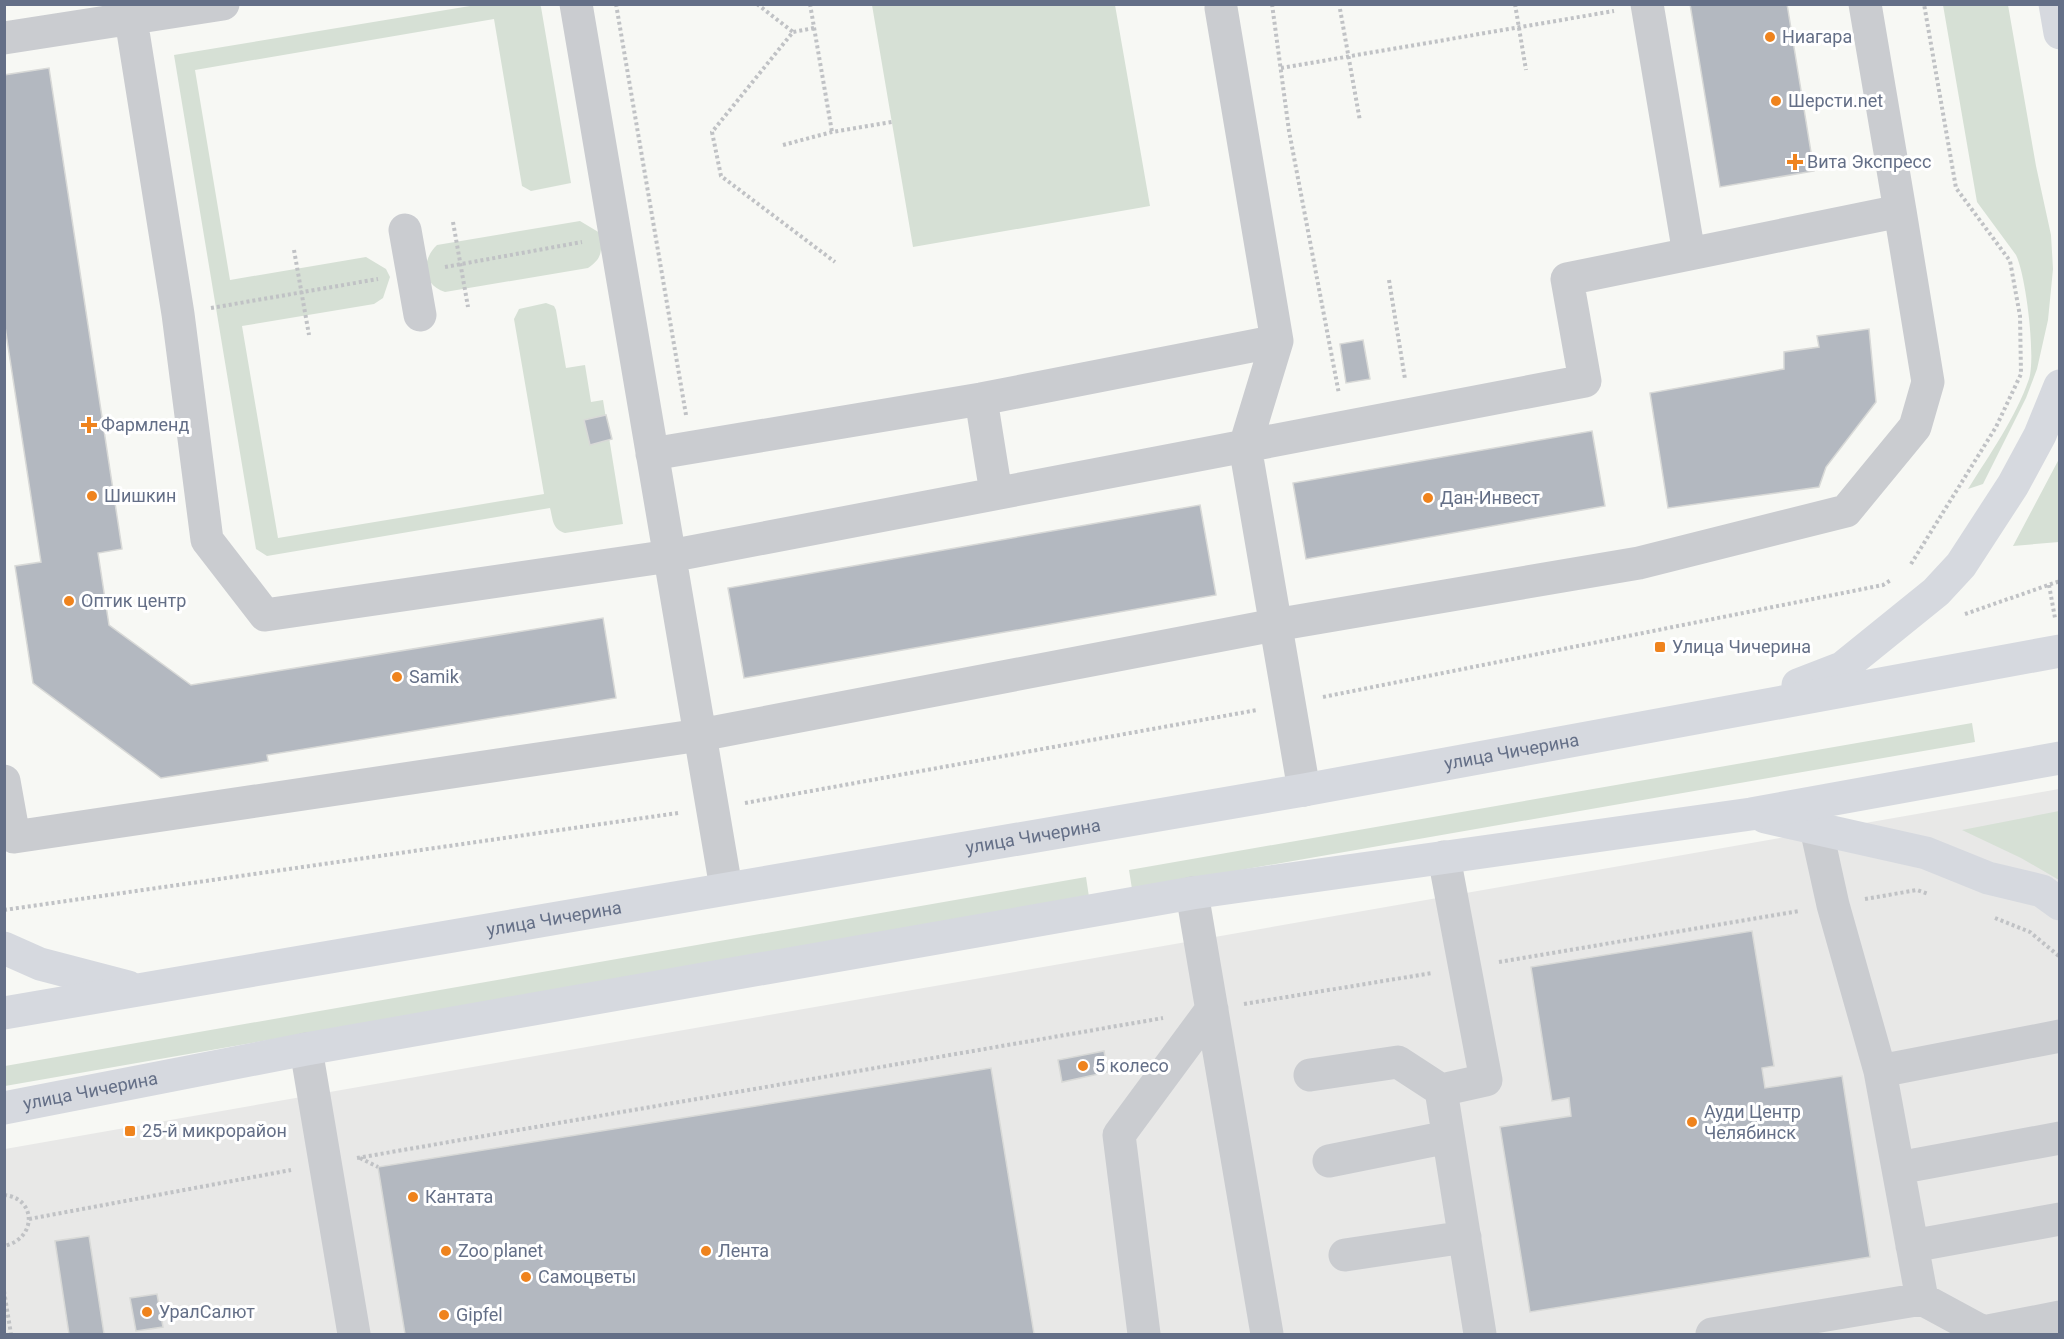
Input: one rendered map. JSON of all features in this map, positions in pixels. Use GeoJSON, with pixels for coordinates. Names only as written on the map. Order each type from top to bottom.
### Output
{"type":"FeatureCollection","features":[{"type":"Feature","properties":{"kind":"main road"},"geometry":{"type":"LineString","coordinates":[[2055,4],[2060,33]]}},
{"type":"Feature","properties":{"kind":"main road"},"geometry":{"type":"LineString","coordinates":[[1723,714],[1842,668],[1936,592],[1973,550],[2013,485],[2040,435],[2060,386]]}},
{"type":"Feature","properties":{"kind":"main road","name":"улица Чичерина"},"geometry":{"type":"LineString","coordinates":[[4,1013],[1304,790],[2060,651]]}},
{"type":"Feature","properties":{"kind":"main road","name":"улица Чичерина"},"geometry":{"type":"LineString","coordinates":[[4,1108],[306,1049],[1192,893],[1751,814],[2060,758]]}},
{"type":"Feature","properties":{"kind":"main road"},"geometry":{"type":"LineString","coordinates":[[1751,814],[1926,853],[1988,878],[2042,891],[2060,904]]}},
{"type":"Feature","properties":{"kind":"main road"},"geometry":{"type":"LineString","coordinates":[[4,948],[40,964],[135,989]]}},
{"type":"Feature","properties":{"kind":"lane"},"geometry":{"type":"LineString","coordinates":[[4,38],[223,4]]}},
{"type":"Feature","properties":{"kind":"lane"},"geometry":{"type":"LineString","coordinates":[[576,4],[726,888]]}},
{"type":"Feature","properties":{"kind":"lane"},"geometry":{"type":"LineString","coordinates":[[4,781],[14,837],[700,735],[1275,625],[1640,563],[1846,511],[1915,427],[1928,382],[1865,4]]}},
{"type":"Feature","properties":{"kind":"lane"},"geometry":{"type":"LineString","coordinates":[[1647,5],[1689,254]]}},
{"type":"Feature","properties":{"kind":"lane"},"geometry":{"type":"LineString","coordinates":[[1221,8],[1277,341],[1245,446],[1304,790]]}},
{"type":"Feature","properties":{"kind":"lane"},"geometry":{"type":"LineString","coordinates":[[131,19],[178,314],[207,540],[265,615],[670,556],[1585,381],[1567,279],[1900,211]]}},
{"type":"Feature","properties":{"kind":"lane"},"geometry":{"type":"LineString","coordinates":[[405,230],[420,315]]}},
{"type":"Feature","properties":{"kind":"lane"},"geometry":{"type":"LineString","coordinates":[[652,454],[981,399],[1277,341]]}},
{"type":"Feature","properties":{"kind":"lane"},"geometry":{"type":"LineString","coordinates":[[981,399],[996,493]]}},
{"type":"Feature","properties":{"kind":"lane"},"geometry":{"type":"LineString","coordinates":[[1816,828],[1833,905],[1880,1071],[1922,1299]]}},
{"type":"Feature","properties":{"kind":"lane"},"geometry":{"type":"LineString","coordinates":[[1310,1075],[1398,1062],[1441,1090],[1486,1080],[1444,857]]}},
{"type":"Feature","properties":{"kind":"lane"},"geometry":{"type":"LineString","coordinates":[[1192,893],[1267,1335]]}},
{"type":"Feature","properties":{"kind":"lane"},"geometry":{"type":"LineString","coordinates":[[1144,1335],[1119,1135],[1212,1009]]}},
{"type":"Feature","properties":{"kind":"lane"},"geometry":{"type":"LineString","coordinates":[[1880,1071],[2060,1036]]}},
{"type":"Feature","properties":{"kind":"lane"},"geometry":{"type":"LineString","coordinates":[[306,1049],[354,1335]]}},
{"type":"Feature","properties":{"kind":"lane"},"geometry":{"type":"LineString","coordinates":[[1441,1090],[1464,1237],[1470,1333]]}},
{"type":"Feature","properties":{"kind":"lane"},"geometry":{"type":"LineString","coordinates":[[1329,1161],[1448,1137]]}},
{"type":"Feature","properties":{"kind":"lane"},"geometry":{"type":"LineString","coordinates":[[1898,1168],[2060,1138]]}},
{"type":"Feature","properties":{"kind":"lane"},"geometry":{"type":"LineString","coordinates":[[1912,1246],[2060,1219]]}},
{"type":"Feature","properties":{"kind":"lane"},"geometry":{"type":"LineString","coordinates":[[1345,1255],[1464,1237]]}},
{"type":"Feature","properties":{"kind":"lane"},"geometry":{"type":"LineString","coordinates":[[1712,1335],[1922,1299],[1983,1332],[2060,1317]]}},
{"type":"Feature","properties":{"kind":"path"},"geometry":{"type":"LineString","coordinates":[[616,4],[692,447]]}},
{"type":"Feature","properties":{"kind":"path"},"geometry":{"type":"LineString","coordinates":[[757,4],[793,32]]}},
{"type":"Feature","properties":{"kind":"path"},"geometry":{"type":"LineString","coordinates":[[810,4],[832,132]]}},
{"type":"Feature","properties":{"kind":"path"},"geometry":{"type":"LineString","coordinates":[[1272,4],[1289,131],[1345,427]]}},
{"type":"Feature","properties":{"kind":"path"},"geometry":{"type":"LineString","coordinates":[[1515,4],[1527,70]]}},
{"type":"Feature","properties":{"kind":"path"},"geometry":{"type":"LineString","coordinates":[[4,910],[713,808],[1288,704],[1883,585],[1909,567],[1995,428],[2021,374],[2020,316],[2010,261],[1956,188],[1924,4]]}},
{"type":"Feature","properties":{"kind":"path"},"geometry":{"type":"LineString","coordinates":[[1281,68],[1647,5]]}},
{"type":"Feature","properties":{"kind":"path"},"geometry":{"type":"LineString","coordinates":[[1340,9],[1360,121]]}},
{"type":"Feature","properties":{"kind":"path"},"geometry":{"type":"LineString","coordinates":[[814,28],[793,32],[712,132],[721,176],[835,262]]}},
{"type":"Feature","properties":{"kind":"path"},"geometry":{"type":"LineString","coordinates":[[783,145],[832,132],[892,122]]}},
{"type":"Feature","properties":{"kind":"path"},"geometry":{"type":"LineString","coordinates":[[453,222],[468,306]]}},
{"type":"Feature","properties":{"kind":"path"},"geometry":{"type":"LineString","coordinates":[[294,250],[309,335]]}},
{"type":"Feature","properties":{"kind":"path"},"geometry":{"type":"LineString","coordinates":[[1389,280],[1411,414]]}},
{"type":"Feature","properties":{"kind":"path"},"geometry":{"type":"LineString","coordinates":[[1909,567],[1959,615],[2060,581]]}},
{"type":"Feature","properties":{"kind":"path"},"geometry":{"type":"LineString","coordinates":[[29,1219],[359,1158],[1212,1009],[1917,890],[1938,898]]}},
{"type":"Feature","properties":{"kind":"path"},"geometry":{"type":"LineString","coordinates":[[1990,916],[2030,932],[2060,957]]}},
{"type":"Feature","properties":{"kind":"path"},"geometry":{"type":"LineString","coordinates":[[359,1158],[378,1167]]}},
{"type":"Feature","properties":{"kind":"path"},"geometry":{"type":"LineString","coordinates":[[4,1195],[19,1200],[26,1208],[29,1219],[24,1237],[17,1243],[4,1246]]}},
{"type":"Feature","properties":{"kind":"path"},"geometry":{"type":"LineString","coordinates":[[4,1291],[11,1335]]}},
{"type":"Feature","properties":{"kind":"shaded area"},"geometry":{"type":"Polygon","coordinates":[[[476,5],[540,5],[571,183],[531,191],[522,186],[494,19],[195,70],[230,280],[366,257],[386,269],[390,277],[383,298],[374,304],[242,326],[278,538],[544,494],[514,319],[519,309],[546,303],[554,306],[556,310],[566,368],[585,365],[591,402],[603,400],[623,524],[565,533],[555,526],[550,508],[267,556],[256,549],[174,55],[476,5]]]}},
{"type":"Feature","properties":{"kind":"shaded area"},"geometry":{"type":"Polygon","coordinates":[[[872,5],[1115,5],[1150,206],[913,247],[872,5]]]}},
{"type":"Feature","properties":{"kind":"shaded area"},"geometry":{"type":"Polygon","coordinates":[[[1943,5],[2008,5],[2036,166],[2051,235],[2053,269],[2048,320],[2037,369],[2026,398],[1983,484],[1968,489],[2002,435],[2024,393],[2031,368],[2031,336],[2023,280],[2016,255],[1977,202],[1943,5]]]}},
{"type":"Feature","properties":{"kind":"shaded area"},"geometry":{"type":"Polygon","coordinates":[[[580,221],[600,233],[599,257],[588,268],[445,292],[437,289],[428,278],[426,265],[437,245],[580,221]]]}},
{"type":"Feature","properties":{"kind":"shaded area"},"geometry":{"type":"Polygon","coordinates":[[[2059,459],[2059,542],[2013,546],[2059,459]]]}},
{"type":"Feature","properties":{"kind":"shaded area"},"geometry":{"type":"Polygon","coordinates":[[[1972,723],[1975,742],[1132,889],[1129,870],[1972,723]]]}},
{"type":"Feature","properties":{"kind":"shaded area"},"geometry":{"type":"Polygon","coordinates":[[[2059,789],[2059,1334],[5,1334],[5,1149],[2059,789]]]}},
{"type":"Feature","properties":{"kind":"shaded area"},"geometry":{"type":"Polygon","coordinates":[[[2059,811],[2059,880],[2021,858],[1962,830],[2059,811]]]}},
{"type":"Feature","properties":{"kind":"shaded area"},"geometry":{"type":"Polygon","coordinates":[[[1086,877],[1089,897],[5,1086],[5,1066],[1086,877]]]}},
{"type":"Feature","properties":{"kind":"building"},"geometry":{"type":"Polygon","coordinates":[[[1690,4],[1787,4],[1814,171],[1720,187],[1690,4]]]}},
{"type":"Feature","properties":{"kind":"building"},"geometry":{"type":"Polygon","coordinates":[[[49,68],[122,549],[98,553],[109,625],[191,685],[603,618],[616,698],[267,755],[268,761],[161,778],[33,683],[15,566],[41,562],[4,320],[4,75],[49,68]]]}},
{"type":"Feature","properties":{"kind":"building"},"geometry":{"type":"Polygon","coordinates":[[[1869,329],[1876,402],[1826,467],[1819,487],[1668,508],[1650,393],[1784,369],[1784,352],[1819,347],[1817,336],[1869,329]]]}},
{"type":"Feature","properties":{"kind":"building"},"geometry":{"type":"Polygon","coordinates":[[[1363,340],[1370,379],[1346,383],[1340,344],[1363,340]]]}},
{"type":"Feature","properties":{"kind":"building"},"geometry":{"type":"Polygon","coordinates":[[[606,415],[612,439],[590,445],[584,420],[606,415]]]}},
{"type":"Feature","properties":{"kind":"building"},"geometry":{"type":"Polygon","coordinates":[[[1592,431],[1605,506],[1306,559],[1293,483],[1592,431]]]}},
{"type":"Feature","properties":{"kind":"building"},"geometry":{"type":"Polygon","coordinates":[[[1200,505],[1216,595],[744,678],[728,588],[1200,505]]]}},
{"type":"Feature","properties":{"kind":"building","name":"Ауди Центр Челябинск"},"geometry":{"type":"Polygon","coordinates":[[[1752,931],[1774,1066],[1762,1068],[1765,1088],[1842,1076],[1870,1257],[1530,1312],[1500,1127],[1571,1116],[1569,1098],[1552,1101],[1531,967],[1752,931]]]}},
{"type":"Feature","properties":{"kind":"building","name":"5 колесо"},"geometry":{"type":"Polygon","coordinates":[[[1104,1051],[1108,1072],[1062,1082],[1058,1060],[1104,1051]]]}},
{"type":"Feature","properties":{"kind":"building","name":"Лента"},"geometry":{"type":"Polygon","coordinates":[[[991,1068],[1034,1334],[405,1334],[378,1167],[991,1068]]]}},
{"type":"Feature","properties":{"kind":"building"},"geometry":{"type":"Polygon","coordinates":[[[89,1236],[104,1334],[69,1334],[55,1241],[89,1236]]]}},
{"type":"Feature","properties":{"kind":"building","name":"УралСалют"},"geometry":{"type":"Polygon","coordinates":[[[157,1294],[163,1327],[136,1331],[130,1298],[157,1294]]]}},
{"type":"Feature","properties":{"kind":"place","name":"Ниагара"},"geometry":{"type":"Point","coordinates":[1770,37]}},
{"type":"Feature","properties":{"kind":"place","name":"Шерсти.net"},"geometry":{"type":"Point","coordinates":[1776,101]}},
{"type":"Feature","properties":{"kind":"place","name":"Вита Экспресс"},"geometry":{"type":"Point","coordinates":[1795,162]}},
{"type":"Feature","properties":{"kind":"place","name":"Фармленд"},"geometry":{"type":"Point","coordinates":[89,425]}},
{"type":"Feature","properties":{"kind":"place","name":"Шишкин"},"geometry":{"type":"Point","coordinates":[92,496]}},
{"type":"Feature","properties":{"kind":"place","name":"Дан-Инвест"},"geometry":{"type":"Point","coordinates":[1428,498]}},
{"type":"Feature","properties":{"kind":"place","name":"Оптик центр"},"geometry":{"type":"Point","coordinates":[69,601]}},
{"type":"Feature","properties":{"kind":"place","name":"Улица Чичерина"},"geometry":{"type":"Point","coordinates":[1660,647]}},
{"type":"Feature","properties":{"kind":"place","name":"Samik"},"geometry":{"type":"Point","coordinates":[397,677]}},
{"type":"Feature","properties":{"kind":"place","name":"5 колесо"},"geometry":{"type":"Point","coordinates":[1083,1066]}},
{"type":"Feature","properties":{"kind":"place","name":"Ауди Центр Челябинск"},"geometry":{"type":"Point","coordinates":[1692,1122]}},
{"type":"Feature","properties":{"kind":"place","name":"25-й микрорайон"},"geometry":{"type":"Point","coordinates":[130,1131]}},
{"type":"Feature","properties":{"kind":"place","name":"Кантата"},"geometry":{"type":"Point","coordinates":[413,1197]}},
{"type":"Feature","properties":{"kind":"place","name":"Zoo planet"},"geometry":{"type":"Point","coordinates":[446,1251]}},
{"type":"Feature","properties":{"kind":"place","name":"Лента"},"geometry":{"type":"Point","coordinates":[706,1251]}},
{"type":"Feature","properties":{"kind":"place","name":"Самоцветы"},"geometry":{"type":"Point","coordinates":[526,1277]}},
{"type":"Feature","properties":{"kind":"place","name":"УралСалют"},"geometry":{"type":"Point","coordinates":[147,1312]}},
{"type":"Feature","properties":{"kind":"place","name":"Gipfel"},"geometry":{"type":"Point","coordinates":[444,1315]}}]}
